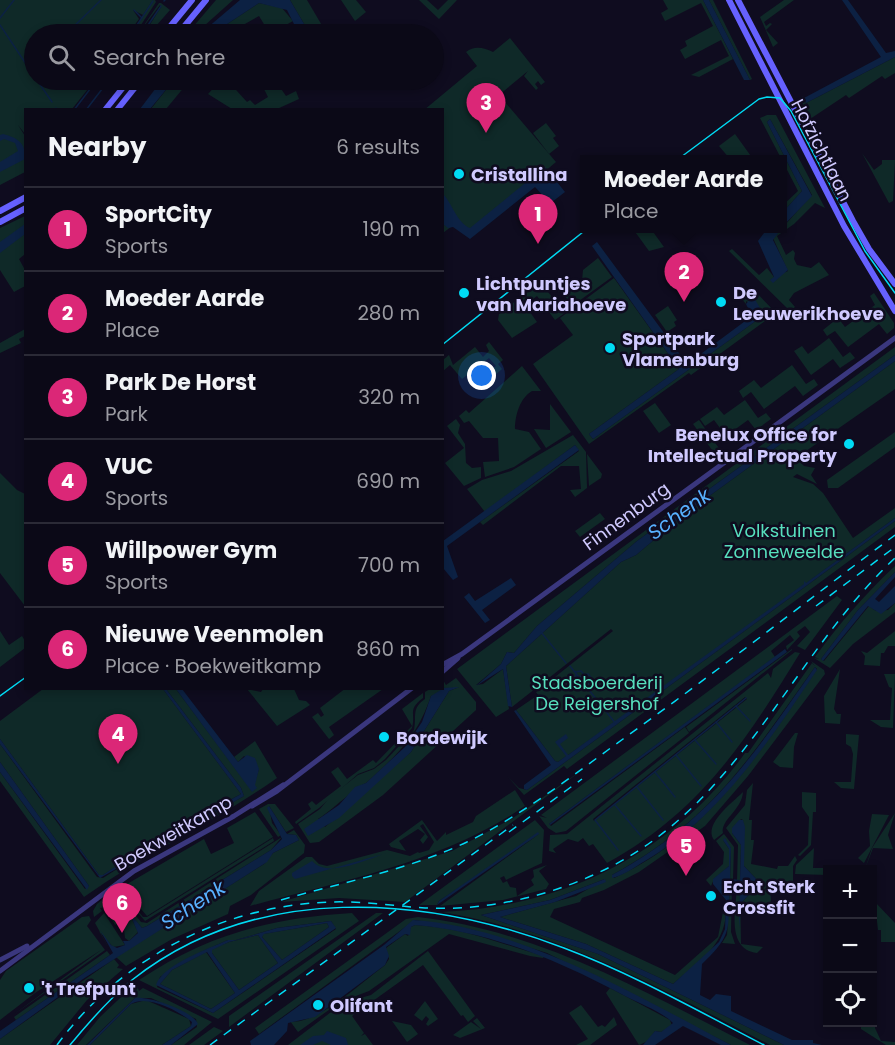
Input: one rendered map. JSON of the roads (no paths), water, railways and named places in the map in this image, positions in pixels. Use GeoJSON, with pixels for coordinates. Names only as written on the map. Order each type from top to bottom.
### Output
{"type":"FeatureCollection","features":[{"type":"Feature","properties":{"kind":"main road"},"geometry":{"type":"LineString","coordinates":[[172,24],[192,0]]}},
{"type":"Feature","properties":{"kind":"main road"},"geometry":{"type":"LineString","coordinates":[[186,24],[206,0]]}},
{"type":"Feature","properties":{"kind":"main road","name":"Hofzichtlaan"},"geometry":{"type":"LineString","coordinates":[[729,0],[844,226],[895,311]]}},
{"type":"Feature","properties":{"kind":"main road","name":"Hofzichtlaan"},"geometry":{"type":"LineString","coordinates":[[738,0],[853,221],[869,249],[895,285]]}},
{"type":"Feature","properties":{"kind":"main road"},"geometry":{"type":"LineString","coordinates":[[107,108],[121,90]]}},
{"type":"Feature","properties":{"kind":"main road"},"geometry":{"type":"LineString","coordinates":[[119,108],[133,90]]}},
{"type":"Feature","properties":{"kind":"main road"},"geometry":{"type":"LineString","coordinates":[[0,211],[24,197]]}},
{"type":"Feature","properties":{"kind":"main road"},"geometry":{"type":"LineString","coordinates":[[0,222],[24,209]]}},
{"type":"Feature","properties":{"kind":"street","name":"Finnenburg"},"geometry":{"type":"LineString","coordinates":[[444,670],[462,654],[895,338]]}},
{"type":"Feature","properties":{"kind":"street","name":"Finnenburg"},"geometry":{"type":"LineString","coordinates":[[444,664],[462,654]]}},
{"type":"Feature","properties":{"kind":"street","name":"Boekweitkamp"},"geometry":{"type":"LineString","coordinates":[[406,695],[410,690]]}},
{"type":"Feature","properties":{"kind":"street","name":"Boekweitkamp"},"geometry":{"type":"LineString","coordinates":[[34,944],[154,859],[246,809],[283,785],[415,690]]}},
{"type":"Feature","properties":{"kind":"street"},"geometry":{"type":"LineString","coordinates":[[0,960],[34,944]]}},
{"type":"Feature","properties":{"kind":"street"},"geometry":{"type":"LineString","coordinates":[[0,971],[34,944]]}},
{"type":"Feature","properties":{"kind":"water"},"geometry":{"type":"Polygon","coordinates":[[[240,0],[290,0],[304,24],[294,24],[287,10],[259,3],[227,24],[212,24],[240,0]]]}},
{"type":"Feature","properties":{"kind":"water"},"geometry":{"type":"Polygon","coordinates":[[[703,0],[709,0],[750,80],[744,80],[703,0]]]}},
{"type":"Feature","properties":{"kind":"water"},"geometry":{"type":"Polygon","coordinates":[[[842,0],[848,0],[886,53],[895,51],[895,57],[806,103],[804,98],[881,57],[842,0]]]}},
{"type":"Feature","properties":{"kind":"water"},"geometry":{"type":"Polygon","coordinates":[[[154,90],[166,90],[151,108],[141,108],[154,90]]]}},
{"type":"Feature","properties":{"kind":"water"},"geometry":{"type":"Polygon","coordinates":[[[770,119],[812,196],[787,222],[787,208],[802,191],[787,161],[787,155],[784,155],[767,122],[770,119]]]}},
{"type":"Feature","properties":{"kind":"water"},"geometry":{"type":"Polygon","coordinates":[[[0,135],[13,137],[20,142],[24,149],[24,160],[0,172],[0,162],[18,151],[15,143],[4,139],[0,141],[0,135]]]}},
{"type":"Feature","properties":{"kind":"water"},"geometry":{"type":"Polygon","coordinates":[[[545,167],[565,192],[552,202],[548,201],[535,187],[470,239],[453,227],[448,228],[444,225],[444,195],[458,217],[470,228],[545,167]]]}},
{"type":"Feature","properties":{"kind":"water"},"geometry":{"type":"Polygon","coordinates":[[[24,225],[24,235],[0,253],[0,242],[24,225]]]}},
{"type":"Feature","properties":{"kind":"water"},"geometry":{"type":"Polygon","coordinates":[[[764,233],[778,233],[773,240],[788,270],[773,283],[770,280],[774,277],[758,241],[764,233]]]}},
{"type":"Feature","properties":{"kind":"water"},"geometry":{"type":"Polygon","coordinates":[[[597,242],[684,360],[690,362],[752,316],[746,304],[753,296],[764,315],[593,439],[589,434],[679,369],[592,246],[597,242]]]}},
{"type":"Feature","properties":{"kind":"water","name":"Schenk"},"geometry":{"type":"Polygon","coordinates":[[[895,355],[895,361],[686,513],[636,555],[621,562],[506,666],[512,707],[508,706],[503,669],[476,686],[501,664],[507,652],[514,653],[537,626],[637,541],[895,355]]]}},
{"type":"Feature","properties":{"kind":"water"},"geometry":{"type":"Polygon","coordinates":[[[575,445],[579,450],[447,546],[458,577],[453,580],[444,569],[444,540],[575,445]]]}},
{"type":"Feature","properties":{"kind":"water"},"geometry":{"type":"Polygon","coordinates":[[[895,518],[895,521],[527,790],[524,789],[524,785],[551,765],[514,711],[516,710],[558,762],[566,756],[555,742],[566,734],[568,738],[560,744],[568,755],[804,584],[804,581],[806,583],[895,518]]]}},
{"type":"Feature","properties":{"kind":"water"},"geometry":{"type":"Polygon","coordinates":[[[895,572],[895,577],[875,599],[879,602],[895,586],[895,603],[881,614],[868,606],[823,661],[821,659],[858,610],[895,572]]]}},
{"type":"Feature","properties":{"kind":"water"},"geometry":{"type":"Polygon","coordinates":[[[511,578],[516,585],[482,610],[490,620],[485,623],[464,597],[469,593],[475,601],[511,578]]]}},
{"type":"Feature","properties":{"kind":"water"},"geometry":{"type":"Polygon","coordinates":[[[785,649],[787,652],[549,824],[785,649]]]}},
{"type":"Feature","properties":{"kind":"water"},"geometry":{"type":"Polygon","coordinates":[[[815,667],[817,670],[780,724],[720,800],[672,843],[629,871],[612,878],[612,875],[676,833],[703,809],[749,758],[815,667]]]}},
{"type":"Feature","properties":{"kind":"water"},"geometry":{"type":"Polygon","coordinates":[[[459,687],[449,691],[411,752],[339,818],[308,836],[304,829],[339,805],[355,787],[366,783],[405,747],[422,722],[431,696],[444,688],[459,687]]]}},
{"type":"Feature","properties":{"kind":"water"},"geometry":{"type":"Polygon","coordinates":[[[164,690],[167,690],[241,788],[244,796],[100,878],[0,744],[0,739],[99,875],[103,875],[148,845],[241,794],[164,690]]]}},
{"type":"Feature","properties":{"kind":"water"},"geometry":{"type":"Polygon","coordinates":[[[177,690],[183,690],[238,762],[247,755],[255,758],[259,769],[255,785],[257,788],[252,792],[177,690]]]}},
{"type":"Feature","properties":{"kind":"water"},"geometry":{"type":"Polygon","coordinates":[[[0,762],[89,886],[87,890],[0,772],[0,762]]]}},
{"type":"Feature","properties":{"kind":"water","name":"Schenk"},"geometry":{"type":"Polygon","coordinates":[[[269,806],[287,834],[296,835],[299,840],[273,853],[267,862],[83,979],[0,1039],[0,1031],[113,953],[100,930],[111,945],[117,948],[125,945],[123,941],[129,941],[138,933],[129,912],[142,928],[147,926],[271,850],[282,839],[267,808],[269,806]]]}},
{"type":"Feature","properties":{"kind":"water"},"geometry":{"type":"Polygon","coordinates":[[[739,820],[743,820],[745,827],[744,866],[760,883],[742,902],[739,928],[740,887],[730,886],[729,921],[725,937],[702,964],[700,995],[710,1000],[716,994],[731,996],[731,1011],[792,1040],[813,1040],[813,1043],[822,1045],[784,1045],[598,954],[481,915],[550,900],[605,879],[606,882],[555,902],[500,917],[586,944],[673,984],[719,942],[725,929],[726,900],[713,884],[713,879],[729,866],[729,849],[723,840],[725,838],[731,848],[730,879],[740,880],[741,845],[732,833],[732,828],[739,820]]]}},
{"type":"Feature","properties":{"kind":"water"},"geometry":{"type":"Polygon","coordinates":[[[538,832],[539,834],[437,905],[439,901],[538,832]]]}},
{"type":"Feature","properties":{"kind":"water"},"geometry":{"type":"Polygon","coordinates":[[[387,853],[348,866],[334,868],[387,853]]]}},
{"type":"Feature","properties":{"kind":"water"},"geometry":{"type":"Polygon","coordinates":[[[312,861],[319,866],[334,868],[295,879],[292,876],[292,873],[312,861]]]}},
{"type":"Feature","properties":{"kind":"water"},"geometry":{"type":"Polygon","coordinates":[[[413,920],[453,925],[494,935],[535,949],[615,984],[731,1045],[721,1045],[683,1026],[655,1045],[643,1045],[655,1031],[661,1032],[673,1023],[656,1011],[600,983],[523,950],[471,934],[415,925],[411,927],[410,935],[405,934],[386,947],[389,956],[385,965],[315,1017],[288,1023],[287,1031],[274,1045],[251,1045],[250,1041],[384,945],[413,920]]]}},
{"type":"Feature","properties":{"kind":"water"},"geometry":{"type":"Polygon","coordinates":[[[331,921],[336,928],[213,1013],[156,985],[167,971],[199,952],[228,940],[236,940],[277,928],[331,921]],[[327,923],[264,934],[262,937],[282,960],[329,927],[327,923]],[[258,935],[229,942],[212,950],[212,953],[239,990],[278,963],[258,935]],[[207,952],[172,970],[160,984],[211,1009],[235,993],[207,952]]]}},
{"type":"Feature","properties":{"kind":"water"},"geometry":{"type":"Polygon","coordinates":[[[135,998],[150,999],[170,1005],[188,1014],[198,1024],[171,1045],[162,1045],[191,1026],[192,1022],[163,1005],[138,1001],[131,1004],[90,1045],[87,1045],[135,998]]]}},
{"type":"Feature","properties":{"kind":"water"},"geometry":{"type":"Polygon","coordinates":[[[327,1031],[346,1038],[348,1045],[331,1045],[322,1041],[313,1045],[300,1045],[313,1036],[324,1035],[327,1031]]]}},
{"type":"Feature","properties":{"kind":"waterway"},"geometry":{"type":"LineString","coordinates":[[0,18],[14,0]]}},
{"type":"Feature","properties":{"kind":"waterway"},"geometry":{"type":"LineString","coordinates":[[76,24],[101,0]]}},
{"type":"Feature","properties":{"kind":"waterway"},"geometry":{"type":"LineString","coordinates":[[138,24],[153,1]]}},
{"type":"Feature","properties":{"kind":"waterway"},"geometry":{"type":"LineString","coordinates":[[149,24],[161,6]]}},
{"type":"Feature","properties":{"kind":"waterway"},"geometry":{"type":"LineString","coordinates":[[134,10],[142,18]]}},
{"type":"Feature","properties":{"kind":"waterway"},"geometry":{"type":"LineString","coordinates":[[0,25],[24,61]]}},
{"type":"Feature","properties":{"kind":"waterway"},"geometry":{"type":"LineString","coordinates":[[44,90],[52,102]]}},
{"type":"Feature","properties":{"kind":"waterway"},"geometry":{"type":"LineString","coordinates":[[76,108],[89,90]]}},
{"type":"Feature","properties":{"kind":"waterway"},"geometry":{"type":"LineString","coordinates":[[88,108],[101,90]]}},
{"type":"Feature","properties":{"kind":"waterway"},"geometry":{"type":"LineString","coordinates":[[541,632],[566,663]]}},
{"type":"Feature","properties":{"kind":"waterway"},"geometry":{"type":"LineString","coordinates":[[570,666],[616,724]]}},
{"type":"Feature","properties":{"kind":"waterway"},"geometry":{"type":"LineString","coordinates":[[575,672],[581,671],[592,684],[595,683],[588,674],[585,674],[584,675],[580,677]]}},
{"type":"Feature","properties":{"kind":"waterway"},"geometry":{"type":"LineString","coordinates":[[576,675],[575,679],[583,690],[587,689]]}},
{"type":"Feature","properties":{"kind":"waterway"},"geometry":{"type":"LineString","coordinates":[[582,676],[591,686],[592,684]]}},
{"type":"Feature","properties":{"kind":"waterway"},"geometry":{"type":"LineString","coordinates":[[618,850],[595,820],[746,698]]}},
{"type":"Feature","properties":{"kind":"waterway"},"geometry":{"type":"LineString","coordinates":[[736,706],[750,721]]}},
{"type":"Feature","properties":{"kind":"waterway"},"geometry":{"type":"LineString","coordinates":[[716,722],[732,742]]}},
{"type":"Feature","properties":{"kind":"waterway"},"geometry":{"type":"LineString","coordinates":[[695,740],[716,764]]}},
{"type":"Feature","properties":{"kind":"waterway"},"geometry":{"type":"LineString","coordinates":[[676,755],[701,786]]}},
{"type":"Feature","properties":{"kind":"waterway"},"geometry":{"type":"LineString","coordinates":[[655,772],[675,797]]}},
{"type":"Feature","properties":{"kind":"waterway"},"geometry":{"type":"LineString","coordinates":[[637,787],[663,820]]}},
{"type":"Feature","properties":{"kind":"waterway"},"geometry":{"type":"LineString","coordinates":[[615,805],[641,836]]}},
{"type":"Feature","properties":{"kind":"tram line"},"geometry":{"type":"LineString","coordinates":[[684,155],[759,99],[780,98],[791,111],[865,251],[895,293]]}},
{"type":"Feature","properties":{"kind":"tram line"},"geometry":{"type":"LineString","coordinates":[[444,343],[582,233]]}},
{"type":"Feature","properties":{"kind":"tram line"},"geometry":{"type":"LineString","coordinates":[[0,696],[24,678]]}},
{"type":"Feature","properties":{"kind":"tram line"},"geometry":{"type":"LineString","coordinates":[[70,1045],[124,987],[180,948],[232,926],[287,913],[342,907],[399,909],[455,917],[511,930],[615,969],[764,1045]]}},
{"type":"Feature","properties":{"kind":"railway"},"geometry":{"type":"LineString","coordinates":[[281,900],[375,875],[445,852],[508,820],[657,714],[895,535]]}},
{"type":"Feature","properties":{"kind":"railway"},"geometry":{"type":"LineString","coordinates":[[816,606],[895,547]]}},
{"type":"Feature","properties":{"kind":"railway"},"geometry":{"type":"LineString","coordinates":[[57,1045],[83,1014],[112,986],[143,962],[178,942],[252,913],[292,905],[332,902],[425,908],[499,904],[546,893],[614,865],[659,836],[698,802],[733,763],[859,596],[895,558]]}},
{"type":"Feature","properties":{"kind":"railway"},"geometry":{"type":"LineString","coordinates":[[509,832],[582,779]]}},
{"type":"Feature","properties":{"kind":"railway"},"geometry":{"type":"LineString","coordinates":[[210,1045],[513,825]]}},
{"type":"Feature","properties":{"kind":"place","name":"Park De Horst"},"geometry":{"type":"Point","coordinates":[486,133]}},
{"type":"Feature","properties":{"kind":"place","name":"Cristallina"},"geometry":{"type":"Point","coordinates":[459,174]}},
{"type":"Feature","properties":{"kind":"place","name":"SportCity"},"geometry":{"type":"Point","coordinates":[538,244]}},
{"type":"Feature","properties":{"kind":"place","name":"Lichtpuntjes van Mariahoeve"},"geometry":{"type":"Point","coordinates":[464,293]}},
{"type":"Feature","properties":{"kind":"place","name":"Moeder Aarde"},"geometry":{"type":"Point","coordinates":[684,302]}},
{"type":"Feature","properties":{"kind":"place","name":"De Leeuwerikhoeve"},"geometry":{"type":"Point","coordinates":[721,302]}},
{"type":"Feature","properties":{"kind":"place","name":"Sportpark Vlamenburg"},"geometry":{"type":"Point","coordinates":[610,348]}},
{"type":"Feature","properties":{"kind":"place","name":"Benelux Office for Intellectual Property"},"geometry":{"type":"Point","coordinates":[849,444]}},
{"type":"Feature","properties":{"kind":"place","name":"Bordewijk"},"geometry":{"type":"Point","coordinates":[384,737]}},
{"type":"Feature","properties":{"kind":"place","name":"VUC"},"geometry":{"type":"Point","coordinates":[118,764]}},
{"type":"Feature","properties":{"kind":"place","name":"Willpower Gym"},"geometry":{"type":"Point","coordinates":[686,876]}},
{"type":"Feature","properties":{"kind":"place","name":"Echt Sterk Crossfit"},"geometry":{"type":"Point","coordinates":[711,896]}},
{"type":"Feature","properties":{"kind":"place","name":"Nieuwe Veenmolen"},"geometry":{"type":"Point","coordinates":[122,933]}},
{"type":"Feature","properties":{"kind":"place","name":"'t Trefpunt"},"geometry":{"type":"Point","coordinates":[29,988]}},
{"type":"Feature","properties":{"kind":"place","name":"Olifant"},"geometry":{"type":"Point","coordinates":[318,1005]}},
{"type":"Feature","properties":{"kind":"park label","name":"Volkstuinen Zonneweelde"},"geometry":{"type":"Point","coordinates":[784,540]}},
{"type":"Feature","properties":{"kind":"park label","name":"Stadsboerderij De Reigershof"},"geometry":{"type":"Point","coordinates":[597,692]}}]}
